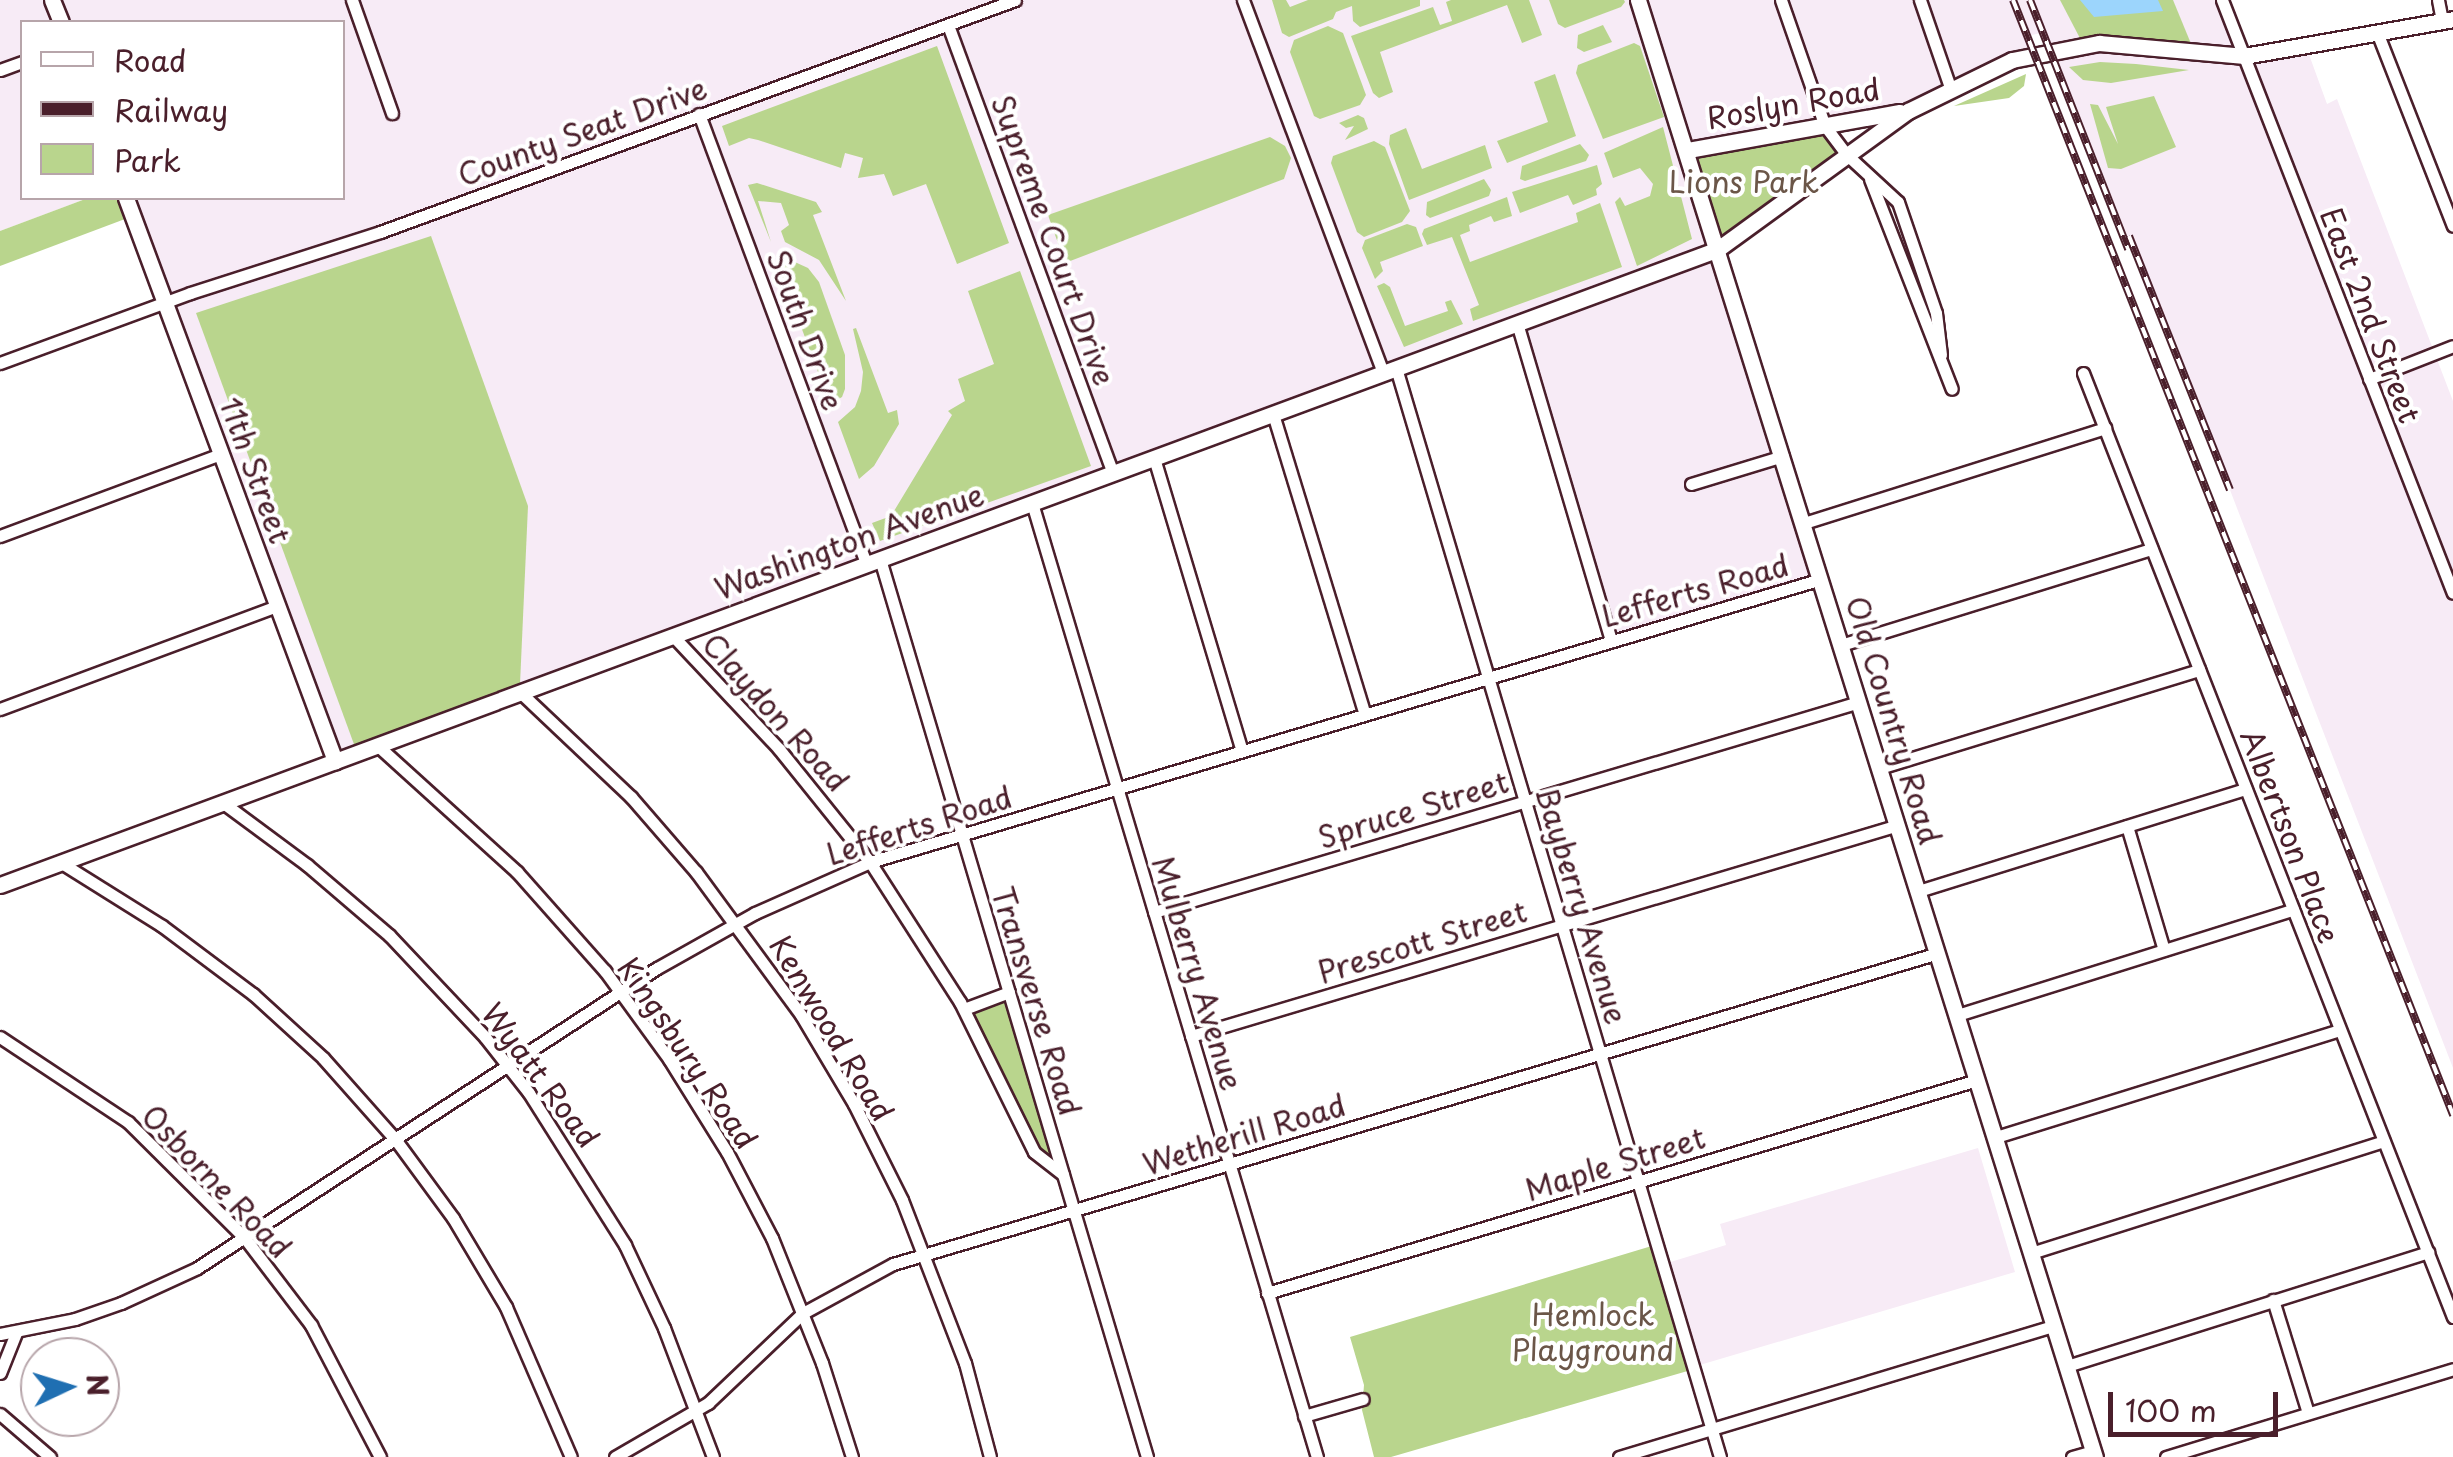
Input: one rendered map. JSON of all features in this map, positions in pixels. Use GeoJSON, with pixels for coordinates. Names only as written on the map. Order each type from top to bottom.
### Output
{"type":"FeatureCollection","features":[{"type":"Feature","properties":{"kind":"main road","name":"Old Country Road"},"geometry":{"type":"LineString","coordinates":[[1638,0],[2094,1454]]}},
{"type":"Feature","properties":{"kind":"main road","name":"Roslyn Road"},"geometry":{"type":"LineString","coordinates":[[1718,249],[1908,111],[1950,87],[2025,56],[2082,44],[2244,56],[2448,20]]}},
{"type":"Feature","properties":{"kind":"main road","name":"Roslyn Road"},"geometry":{"type":"LineString","coordinates":[[1688,150],[1908,111]]}},
{"type":"Feature","properties":{"kind":"main road","name":"11th Street"},"geometry":{"type":"LineString","coordinates":[[127,200],[334,761]]}},
{"type":"Feature","properties":{"kind":"main road","name":"Washington Avenue"},"geometry":{"type":"LineString","coordinates":[[0,884],[1718,249]]}},
{"type":"Feature","properties":{"kind":"street"},"geometry":{"type":"LineString","coordinates":[[352,0],[392,113]]}},
{"type":"Feature","properties":{"kind":"street","name":"County Seat Drive"},"geometry":{"type":"LineString","coordinates":[[0,363],[165,302],[380,232],[1015,0]]}},
{"type":"Feature","properties":{"kind":"street","name":"Bayberry Avenue"},"geometry":{"type":"LineString","coordinates":[[1243,0],[1390,370],[1488,678],[1720,1457]]}},
{"type":"Feature","properties":{"kind":"street"},"geometry":{"type":"LineString","coordinates":[[1781,0],[1826,126],[1847,155],[1864,167],[1952,389]]}},
{"type":"Feature","properties":{"kind":"street"},"geometry":{"type":"LineString","coordinates":[[1920,0],[1950,87]]}},
{"type":"Feature","properties":{"kind":"street","name":"East 2nd Street"},"geometry":{"type":"LineString","coordinates":[[2222,0],[2453,593]]}},
{"type":"Feature","properties":{"kind":"street"},"geometry":{"type":"LineString","coordinates":[[2438,0],[2448,20]]}},
{"type":"Feature","properties":{"kind":"street","name":"Supreme Court Drive"},"geometry":{"type":"LineString","coordinates":[[948,25],[1113,473]]}},
{"type":"Feature","properties":{"kind":"street"},"geometry":{"type":"LineString","coordinates":[[2378,32],[2453,226]]}},
{"type":"Feature","properties":{"kind":"street","name":"South Drive"},"geometry":{"type":"LineString","coordinates":[[699,114],[873,562]]}},
{"type":"Feature","properties":{"kind":"street"},"geometry":{"type":"LineString","coordinates":[[1517,323],[1611,641]]}},
{"type":"Feature","properties":{"kind":"street"},"geometry":{"type":"LineString","coordinates":[[2369,379],[2453,346]]}},
{"type":"Feature","properties":{"kind":"street","name":"Albertson Place"},"geometry":{"type":"LineString","coordinates":[[2083,374],[2453,1317]]}},
{"type":"Feature","properties":{"kind":"street"},"geometry":{"type":"LineString","coordinates":[[1273,414],[1365,714]]}},
{"type":"Feature","properties":{"kind":"street"},"geometry":{"type":"LineString","coordinates":[[1804,523],[2105,428]]}},
{"type":"Feature","properties":{"kind":"street"},"geometry":{"type":"LineString","coordinates":[[0,536],[221,454]]}},
{"type":"Feature","properties":{"kind":"street"},"geometry":{"type":"LineString","coordinates":[[1691,484],[1783,456]]}},
{"type":"Feature","properties":{"kind":"street"},"geometry":{"type":"LineString","coordinates":[[1154,458],[1242,751]]}},
{"type":"Feature","properties":{"kind":"street","name":"Mulberry Avenue"},"geometry":{"type":"LineString","coordinates":[[1032,503],[1316,1457]]}},
{"type":"Feature","properties":{"kind":"street"},"geometry":{"type":"LineString","coordinates":[[1842,645],[2152,549]]}},
{"type":"Feature","properties":{"kind":"street","name":"Transverse Road"},"geometry":{"type":"LineString","coordinates":[[873,562],[962,835],[1147,1457]]}},
{"type":"Feature","properties":{"kind":"street","name":"Lefferts Road"},"geometry":{"type":"LineString","coordinates":[[0,1334],[16,1333],[139,1296],[198,1268],[620,992],[737,924],[870,862],[1821,579]]}},
{"type":"Feature","properties":{"kind":"street"},"geometry":{"type":"LineString","coordinates":[[0,709],[277,606]]}},
{"type":"Feature","properties":{"kind":"street","name":"Claydon Road"},"geometry":{"type":"LineString","coordinates":[[673,636],[780,749],[870,862],[964,1009],[1034,1152],[1063,1174]]}},
{"type":"Feature","properties":{"kind":"street"},"geometry":{"type":"LineString","coordinates":[[1880,768],[2199,670]]}},
{"type":"Feature","properties":{"kind":"street","name":"Kenwood Road"},"geometry":{"type":"LineString","coordinates":[[520,692],[630,798],[737,924],[801,1015],[854,1104],[924,1256],[964,1363],[990,1457]]}},
{"type":"Feature","properties":{"kind":"street","name":"Spruce Street"},"geometry":{"type":"LineString","coordinates":[[1154,912],[1859,702]]}},
{"type":"Feature","properties":{"kind":"street","name":"Kingsbury Road"},"geometry":{"type":"LineString","coordinates":[[377,745],[517,872],[620,992],[669,1058],[727,1152],[772,1238],[803,1312],[852,1457]]}},
{"type":"Feature","properties":{"kind":"street"},"geometry":{"type":"LineString","coordinates":[[1918,891],[2246,790]]}},
{"type":"Feature","properties":{"kind":"street","name":"Wyatt Road"},"geometry":{"type":"LineString","coordinates":[[222,802],[389,935],[508,1065],[569,1150],[626,1246],[696,1409],[712,1457]]}},
{"type":"Feature","properties":{"kind":"street","name":"Prescott Street"},"geometry":{"type":"LineString","coordinates":[[1191,1036],[1898,825]]}},
{"type":"Feature","properties":{"kind":"street"},"geometry":{"type":"LineString","coordinates":[[2127,826],[2164,950]]}},
{"type":"Feature","properties":{"kind":"street"},"geometry":{"type":"LineString","coordinates":[[60,862],[162,926],[253,994],[322,1058],[395,1139],[452,1218],[506,1306],[571,1457]]}},
{"type":"Feature","properties":{"kind":"street"},"geometry":{"type":"LineString","coordinates":[[1957,1014],[2294,910]]}},
{"type":"Feature","properties":{"kind":"street","name":"Wetherill Road"},"geometry":{"type":"LineString","coordinates":[[615,1457],[671,1428],[708,1403],[803,1312],[861,1278],[1074,1210],[1938,953]]}},
{"type":"Feature","properties":{"kind":"street"},"geometry":{"type":"LineString","coordinates":[[964,1009],[1009,992]]}},
{"type":"Feature","properties":{"kind":"street"},"geometry":{"type":"LineString","coordinates":[[1996,1138],[2340,1030]]}},
{"type":"Feature","properties":{"kind":"street","name":"Osborne Road"},"geometry":{"type":"LineString","coordinates":[[0,1037],[128,1122],[244,1237],[311,1325],[380,1457]]}},
{"type":"Feature","properties":{"kind":"street","name":"Maple Street"},"geometry":{"type":"LineString","coordinates":[[1268,1292],[1977,1080]]}},
{"type":"Feature","properties":{"kind":"street"},"geometry":{"type":"LineString","coordinates":[[2032,1253],[2384,1140]]}},
{"type":"Feature","properties":{"kind":"street"},"geometry":{"type":"LineString","coordinates":[[2066,1366],[2428,1252]]}},
{"type":"Feature","properties":{"kind":"street"},"geometry":{"type":"LineString","coordinates":[[2273,1300],[2308,1414]]}},
{"type":"Feature","properties":{"kind":"street"},"geometry":{"type":"LineString","coordinates":[[1619,1457],[2054,1326]]}},
{"type":"Feature","properties":{"kind":"street"},"geometry":{"type":"LineString","coordinates":[[0,1372],[16,1333]]}},
{"type":"Feature","properties":{"kind":"street"},"geometry":{"type":"LineString","coordinates":[[2166,1457],[2453,1369]]}},
{"type":"Feature","properties":{"kind":"street"},"geometry":{"type":"LineString","coordinates":[[1304,1416],[1363,1399]]}},
{"type":"Feature","properties":{"kind":"street"},"geometry":{"type":"LineString","coordinates":[[0,1414],[50,1457]]}},
{"type":"Feature","properties":{"kind":"street"},"geometry":{"type":"LineString","coordinates":[[2072,1457],[2094,1454]]}},
{"type":"Feature","properties":{"kind":"shaded area"},"geometry":{"type":"Polygon","coordinates":[[[0,0],[2222,0],[2244,60],[2307,49],[2327,104],[2337,99],[2453,401],[2453,1068],[2230,490],[2045,32],[2027,36],[2033,53],[1908,111],[1688,150],[1821,579],[1611,641],[1517,324],[335,761],[127,200],[345,200],[345,20],[20,20],[20,200],[83,200],[0,231],[0,0]]]}},
{"type":"Feature","properties":{"kind":"shaded area"},"geometry":{"type":"Polygon","coordinates":[[[1978,1148],[2015,1272],[1693,1367],[1664,1264],[1726,1245],[1720,1224],[1978,1148]]]}},
{"type":"Feature","properties":{"kind":"green space"},"geometry":{"type":"Polygon","coordinates":[[[1272,0],[1286,0],[1290,7],[1308,0],[1420,0],[1420,6],[1360,27],[1353,21],[1352,6],[1336,12],[1333,19],[1289,37],[1282,33],[1272,0]]]}},
{"type":"Feature","properties":{"kind":"green space"},"geometry":{"type":"Polygon","coordinates":[[[1529,0],[1542,35],[1522,43],[1507,5],[1380,52],[1393,92],[1379,98],[1373,93],[1351,36],[1433,7],[1440,25],[1452,21],[1446,2],[1529,0]]]}},
{"type":"Feature","properties":{"kind":"green space"},"geometry":{"type":"Polygon","coordinates":[[[1549,0],[1625,2],[1565,28],[1558,24],[1549,0]]]}},
{"type":"Feature","properties":{"kind":"green space"},"geometry":{"type":"Polygon","coordinates":[[[2060,0],[2173,0],[2194,51],[2083,44],[2060,0]]]}},
{"type":"Feature","properties":{"kind":"green space"},"geometry":{"type":"Polygon","coordinates":[[[1603,25],[1612,42],[1584,52],[1577,48],[1578,35],[1603,25]]]}},
{"type":"Feature","properties":{"kind":"green space"},"geometry":{"type":"Polygon","coordinates":[[[1328,26],[1343,33],[1366,95],[1360,105],[1320,119],[1314,116],[1290,52],[1294,40],[1328,26]]]}},
{"type":"Feature","properties":{"kind":"green space"},"geometry":{"type":"Polygon","coordinates":[[[1634,43],[1640,46],[1664,117],[1603,139],[1576,73],[1578,65],[1634,43]]]}},
{"type":"Feature","properties":{"kind":"green space"},"geometry":{"type":"Polygon","coordinates":[[[937,46],[1009,243],[957,264],[926,184],[893,196],[884,174],[858,178],[863,158],[845,153],[841,168],[749,138],[729,146],[722,126],[937,46]]]}},
{"type":"Feature","properties":{"kind":"green space"},"geometry":{"type":"Polygon","coordinates":[[[2100,62],[2189,70],[2111,83],[2083,80],[2069,67],[2100,62]]]}},
{"type":"Feature","properties":{"kind":"green space"},"geometry":{"type":"Polygon","coordinates":[[[1555,74],[1576,136],[1507,163],[1497,141],[1548,122],[1534,82],[1555,74]]]}},
{"type":"Feature","properties":{"kind":"green space"},"geometry":{"type":"Polygon","coordinates":[[[2026,74],[2024,86],[2009,98],[1954,106],[2026,74]]]}},
{"type":"Feature","properties":{"kind":"green space"},"geometry":{"type":"Polygon","coordinates":[[[2154,96],[2176,147],[2121,169],[2108,168],[2090,104],[2098,105],[2118,144],[2106,107],[2154,96]]]}},
{"type":"Feature","properties":{"kind":"green space"},"geometry":{"type":"Polygon","coordinates":[[[1358,115],[1364,118],[1368,129],[1345,140],[1354,126],[1346,128],[1339,123],[1358,115]]]}},
{"type":"Feature","properties":{"kind":"green space","name":"Lions Park"},"geometry":{"type":"Polygon","coordinates":[[[1825,126],[1847,155],[1718,249],[1688,150],[1825,126]]]}},
{"type":"Feature","properties":{"kind":"green space"},"geometry":{"type":"Polygon","coordinates":[[[1663,127],[1692,239],[1637,266],[1615,202],[1620,197],[1625,206],[1650,196],[1653,184],[1640,168],[1613,178],[1604,153],[1663,127]]]}},
{"type":"Feature","properties":{"kind":"green space"},"geometry":{"type":"Polygon","coordinates":[[[1406,128],[1422,169],[1485,145],[1492,168],[1409,200],[1389,144],[1390,135],[1406,128]]]}},
{"type":"Feature","properties":{"kind":"green space"},"geometry":{"type":"Polygon","coordinates":[[[1270,137],[1285,146],[1291,158],[1284,179],[1065,263],[1048,215],[1270,137]]]}},
{"type":"Feature","properties":{"kind":"green space"},"geometry":{"type":"Polygon","coordinates":[[[1374,141],[1385,147],[1410,211],[1402,222],[1364,237],[1357,232],[1331,163],[1333,156],[1374,141]]]}},
{"type":"Feature","properties":{"kind":"green space"},"geometry":{"type":"Polygon","coordinates":[[[1580,144],[1589,155],[1586,161],[1525,181],[1520,179],[1522,166],[1580,144]]]}},
{"type":"Feature","properties":{"kind":"green space"},"geometry":{"type":"Polygon","coordinates":[[[1597,165],[1602,184],[1596,189],[1597,195],[1573,205],[1568,195],[1520,213],[1512,192],[1597,165]]]}},
{"type":"Feature","properties":{"kind":"green space"},"geometry":{"type":"Polygon","coordinates":[[[1484,179],[1491,190],[1489,196],[1430,218],[1426,215],[1427,202],[1484,179]]]}},
{"type":"Feature","properties":{"kind":"green space"},"geometry":{"type":"Polygon","coordinates":[[[757,183],[816,202],[822,212],[813,215],[846,301],[819,260],[785,242],[781,231],[789,225],[781,203],[758,201],[771,242],[748,185],[757,183]]]}},
{"type":"Feature","properties":{"kind":"green space"},"geometry":{"type":"Polygon","coordinates":[[[1507,197],[1512,216],[1494,222],[1491,216],[1469,225],[1470,231],[1460,235],[1470,262],[1578,222],[1576,213],[1600,203],[1622,267],[1473,321],[1470,309],[1479,305],[1452,237],[1427,245],[1422,234],[1424,229],[1507,197]]]}},
{"type":"Feature","properties":{"kind":"green space"},"geometry":{"type":"Polygon","coordinates":[[[83,200],[127,200],[133,216],[0,266],[0,231],[83,200]]]}},
{"type":"Feature","properties":{"kind":"green space"},"geometry":{"type":"Polygon","coordinates":[[[1407,224],[1416,227],[1423,246],[1380,262],[1383,271],[1375,279],[1362,248],[1365,240],[1407,224]]]}},
{"type":"Feature","properties":{"kind":"green space"},"geometry":{"type":"Polygon","coordinates":[[[431,236],[528,506],[520,684],[355,747],[196,313],[431,236]]]}},
{"type":"Feature","properties":{"kind":"green space"},"geometry":{"type":"Polygon","coordinates":[[[786,258],[808,268],[819,282],[845,355],[845,389],[842,397],[830,404],[776,260],[786,258]]]}},
{"type":"Feature","properties":{"kind":"green space"},"geometry":{"type":"Polygon","coordinates":[[[1020,271],[1091,466],[880,541],[872,523],[891,516],[952,415],[948,411],[965,401],[958,379],[994,364],[968,291],[1020,271]]]}},
{"type":"Feature","properties":{"kind":"green space"},"geometry":{"type":"Polygon","coordinates":[[[1384,283],[1390,287],[1405,326],[1448,311],[1445,302],[1451,300],[1463,324],[1404,347],[1377,286],[1384,283]]]}},
{"type":"Feature","properties":{"kind":"green space"},"geometry":{"type":"Polygon","coordinates":[[[856,328],[888,413],[897,410],[899,424],[874,466],[859,479],[838,422],[855,407],[861,391],[863,372],[853,329],[856,328]]]}},
{"type":"Feature","properties":{"kind":"green space"},"geometry":{"type":"Polygon","coordinates":[[[1008,993],[1063,1175],[1041,1161],[964,1009],[1008,993]]]}},
{"type":"Feature","properties":{"kind":"green space","name":"Hemlock Playground"},"geometry":{"type":"Polygon","coordinates":[[[1655,1245],[1691,1370],[1391,1457],[1374,1457],[1362,1410],[1364,1385],[1350,1337],[1655,1245]]]}},
{"type":"Feature","properties":{"kind":"water"},"geometry":{"type":"Polygon","coordinates":[[[2080,0],[2158,0],[2163,11],[2094,17],[2080,0]]]}},
{"type":"Feature","properties":{"kind":"railway"},"geometry":{"type":"LineString","coordinates":[[2013,0],[2453,1115]]}},
{"type":"Feature","properties":{"kind":"railway"},"geometry":{"type":"LineString","coordinates":[[2030,0],[2128,249]]}},
{"type":"Feature","properties":{"kind":"railway"},"geometry":{"type":"LineString","coordinates":[[2129,236],[2230,490]]}}]}
